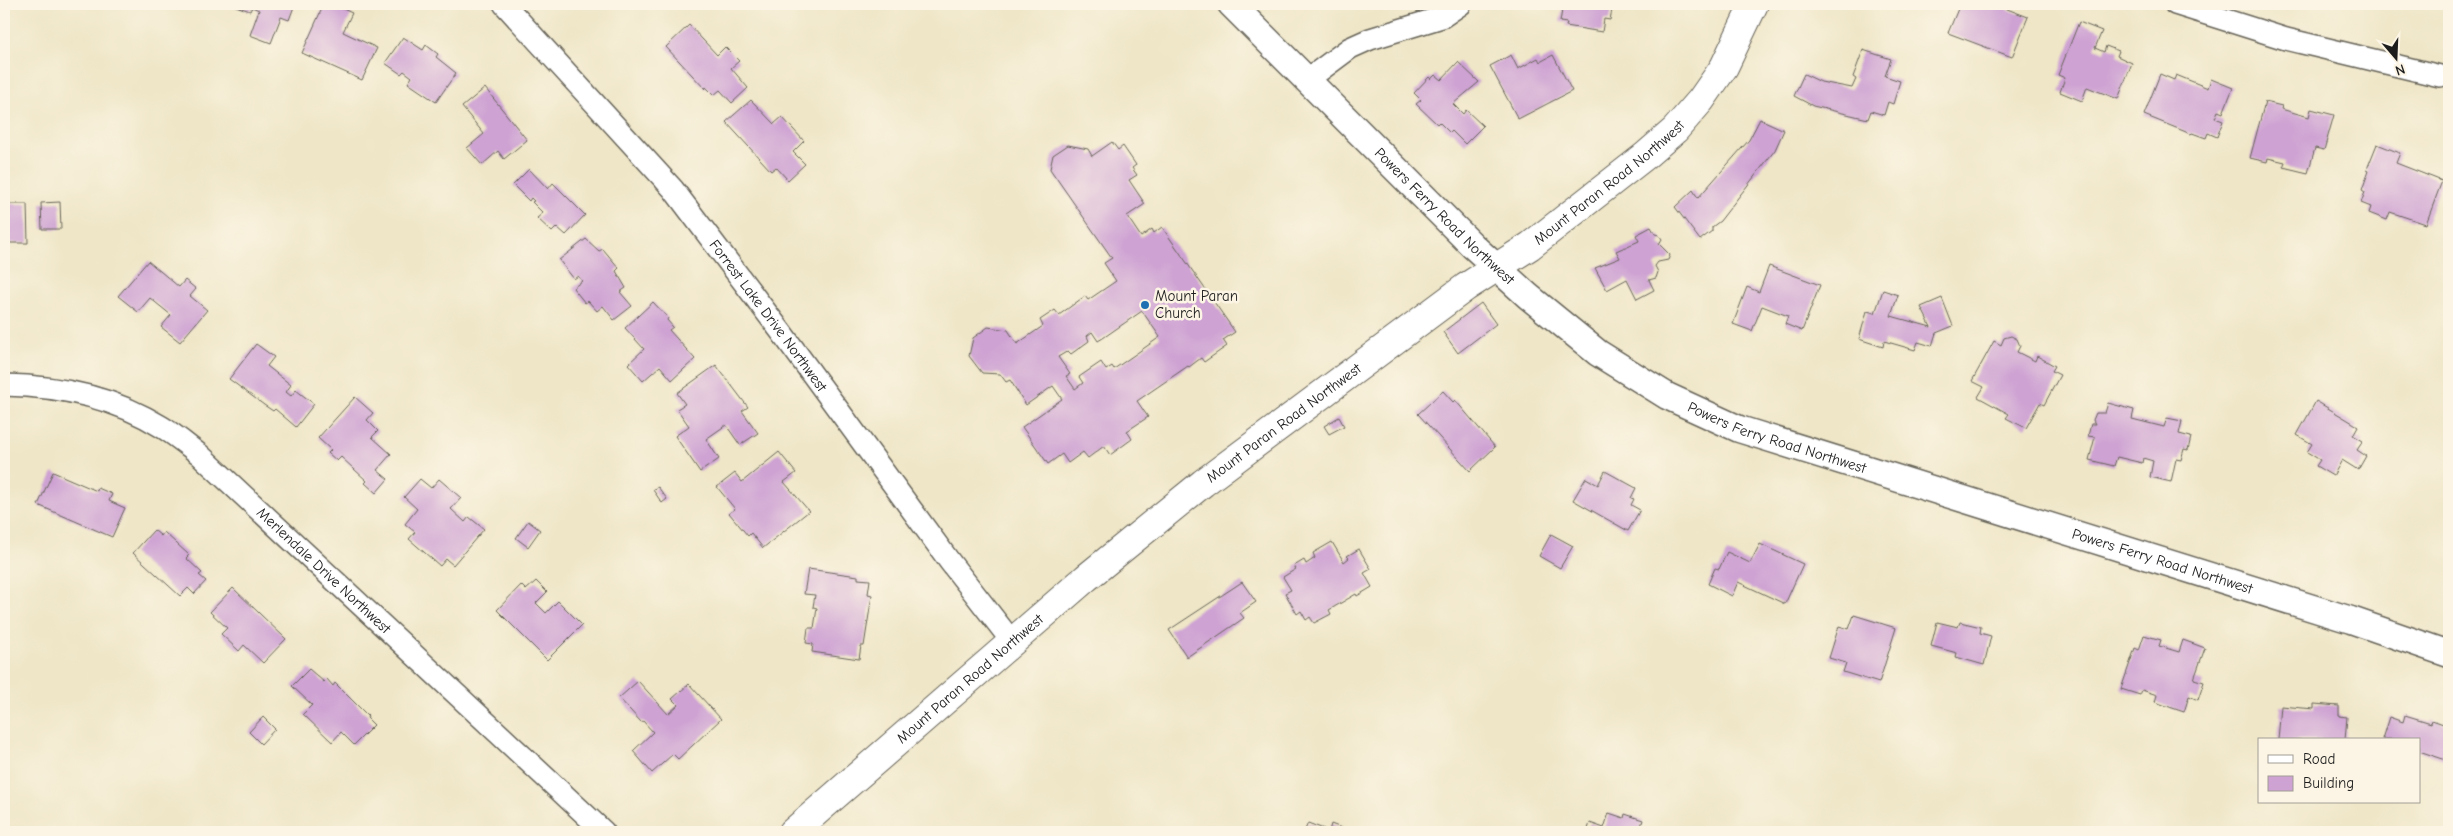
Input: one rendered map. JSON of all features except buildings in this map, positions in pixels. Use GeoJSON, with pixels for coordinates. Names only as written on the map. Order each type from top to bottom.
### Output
{"type":"FeatureCollection","features":[{"type":"Feature","properties":{"kind":"main road","name":"Mount Paran Road Northwest"},"geometry":{"type":"LineString","coordinates":[[792,832],[1086,578],[1203,482],[1363,362],[1496,267],[1530,246],[1645,156],[1675,130],[1701,100],[1724,67],[1754,4]]}},
{"type":"Feature","properties":{"kind":"street","name":"Forrest Lake Drive Northwest"},"geometry":{"type":"LineString","coordinates":[[504,4],[673,189],[782,333],[950,562],[1013,643]]}},
{"type":"Feature","properties":{"kind":"street","name":"Powers Ferry Road Northwest"},"geometry":{"type":"LineString","coordinates":[[1231,4],[1496,267],[1598,353],[1667,396],[1739,429],[2351,620],[2449,654]]}},
{"type":"Feature","properties":{"kind":"street"},"geometry":{"type":"LineString","coordinates":[[1307,80],[1350,48],[1370,39],[1442,17],[1460,4]]}},
{"type":"Feature","properties":{"kind":"street"},"geometry":{"type":"LineString","coordinates":[[2175,4],[2286,39],[2440,76]]}},
{"type":"Feature","properties":{"kind":"street","name":"Merlendale Drive Northwest"},"geometry":{"type":"LineString","coordinates":[[4,385],[40,386],[72,392],[120,406],[162,427],[199,454],[604,832]]}},
{"type":"Feature","properties":{"kind":"place","name":"Mount Paran Church"},"geometry":{"type":"Point","coordinates":[1145,305]}}]}
